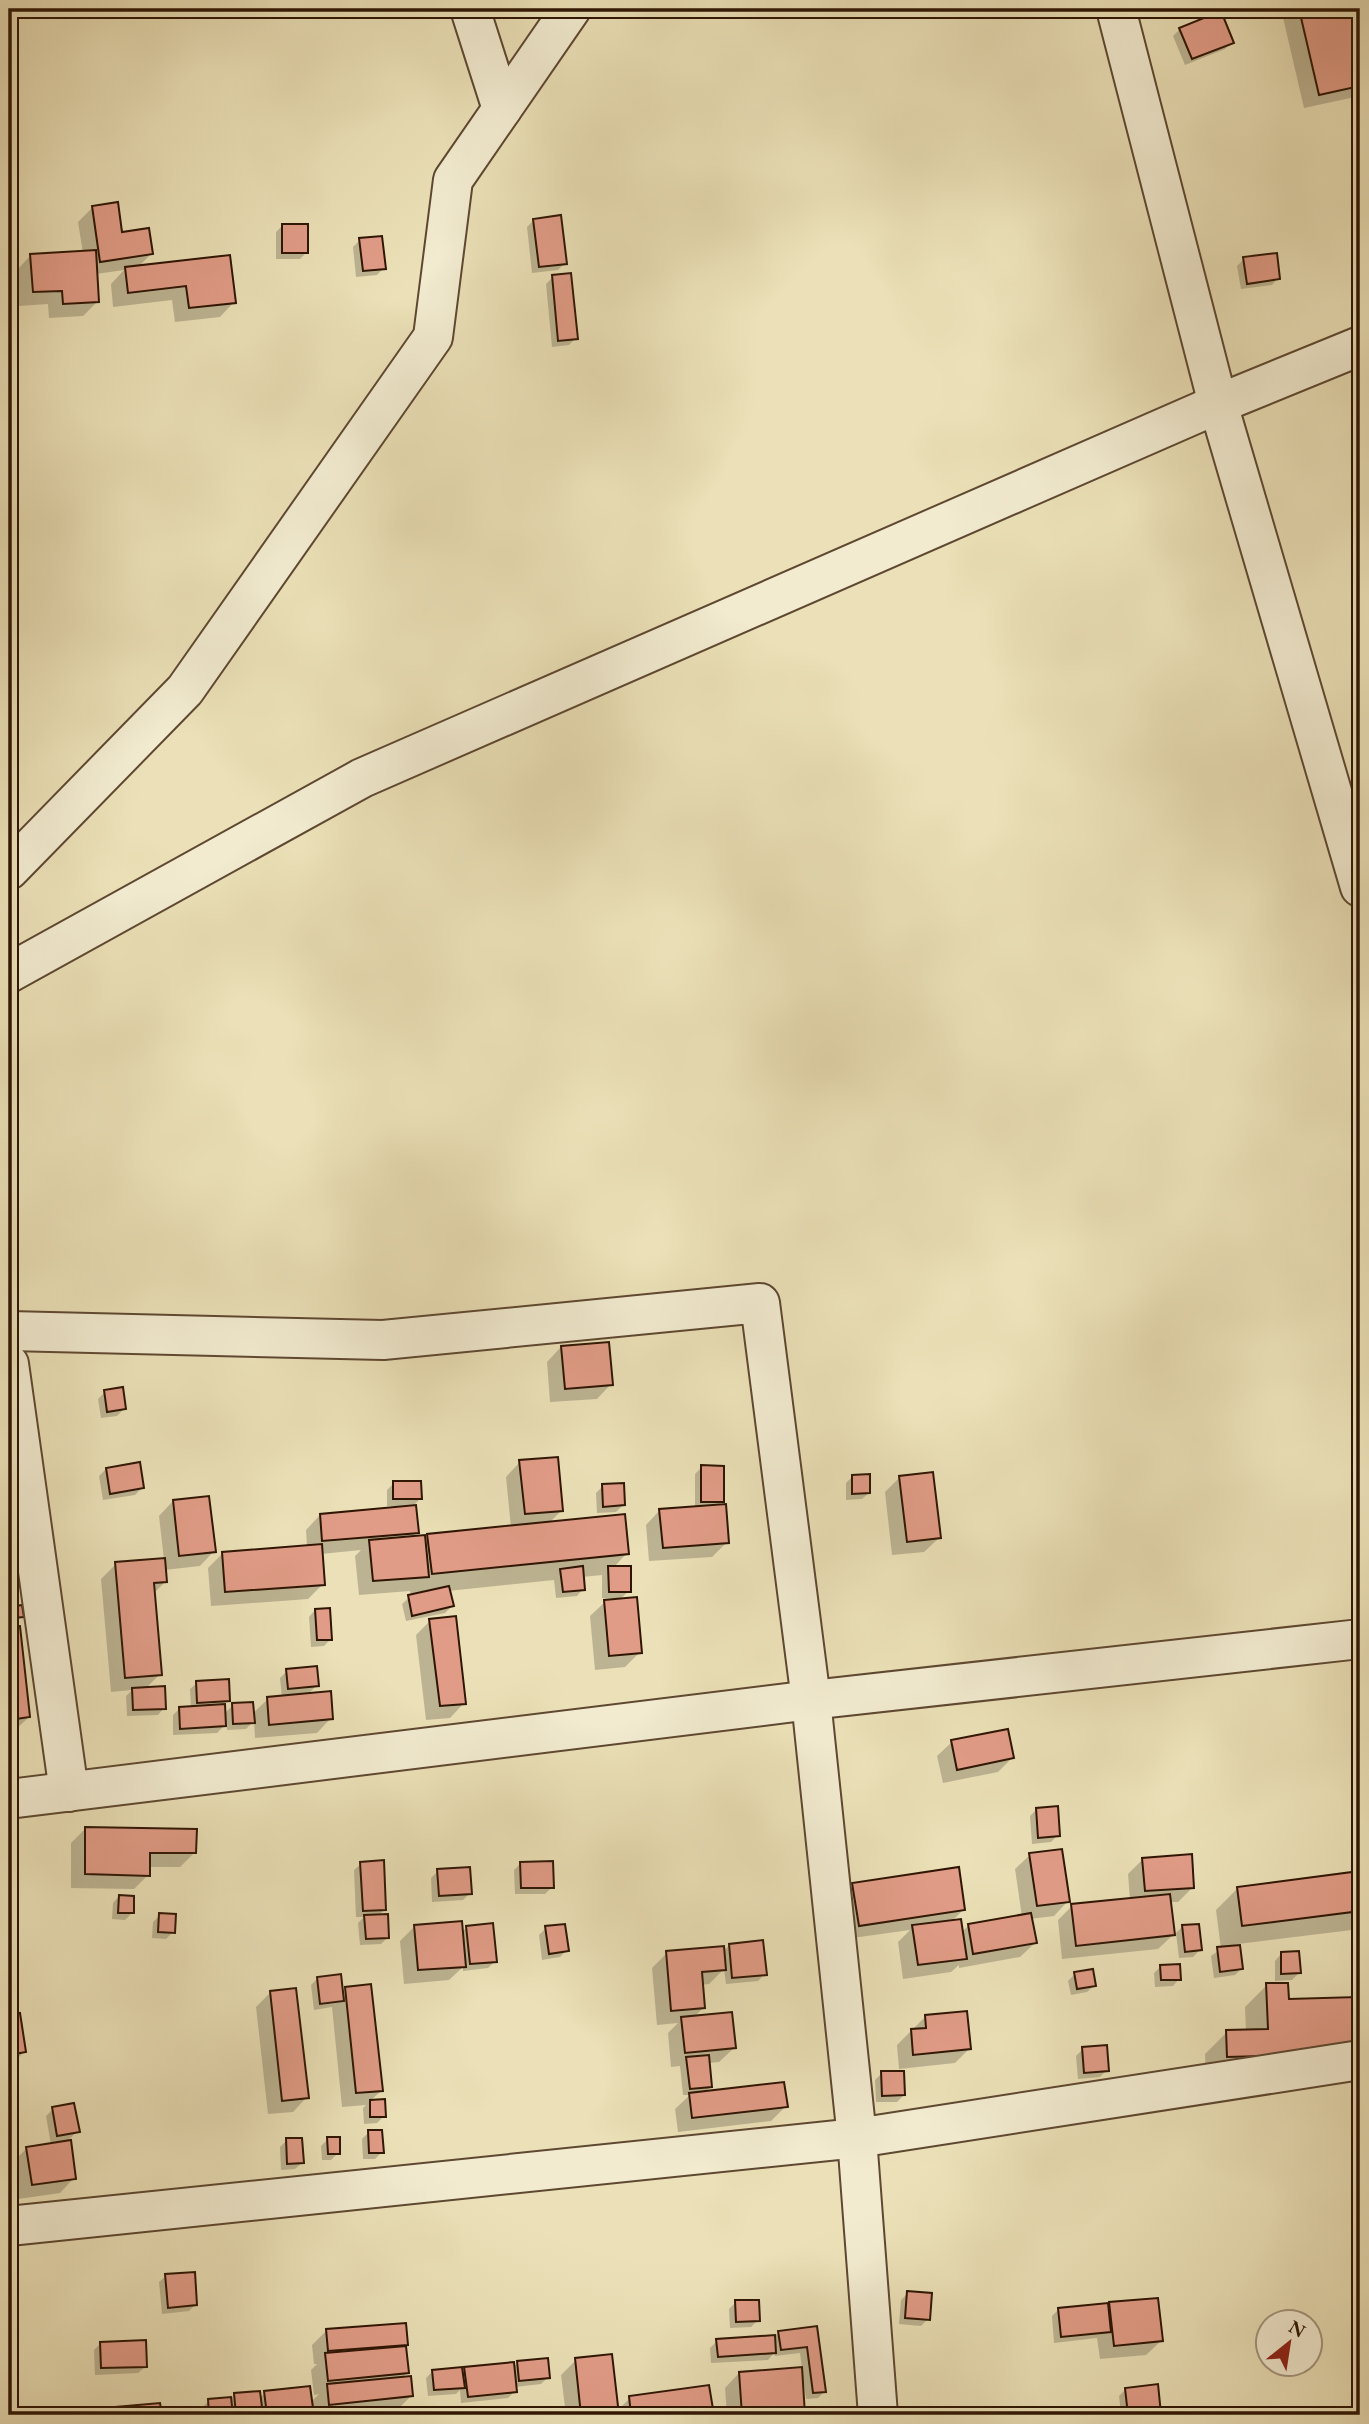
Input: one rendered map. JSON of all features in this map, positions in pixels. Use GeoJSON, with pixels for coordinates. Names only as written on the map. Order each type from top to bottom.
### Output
{"type":"FeatureCollection","features":[{"type":"Feature","properties":{"kind":"street"},"geometry":{"type":"LineString","coordinates":[[470,9],[502,109]]}},
{"type":"Feature","properties":{"kind":"street"},"geometry":{"type":"LineString","coordinates":[[9,870],[185,691],[433,337],[453,180],[571,9]]}},
{"type":"Feature","properties":{"kind":"street"},"geometry":{"type":"LineString","coordinates":[[1116,9],[1218,404],[1360,887]]}},
{"type":"Feature","properties":{"kind":"street"},"geometry":{"type":"LineString","coordinates":[[9,973],[362,778],[1218,404],[1360,345]]}},
{"type":"Feature","properties":{"kind":"street"},"geometry":{"type":"LineString","coordinates":[[9,1331],[383,1340],[760,1303],[811,1700],[858,2138],[878,2415]]}},
{"type":"Feature","properties":{"kind":"street"},"geometry":{"type":"LineString","coordinates":[[9,1364],[69,1792]]}},
{"type":"Feature","properties":{"kind":"street"},"geometry":{"type":"LineString","coordinates":[[9,1799],[811,1700],[1360,1639]]}},
{"type":"Feature","properties":{"kind":"street"},"geometry":{"type":"LineString","coordinates":[[9,2226],[858,2138],[1360,2060]]}},
{"type":"Feature","properties":{"kind":"building"},"geometry":{"type":"Polygon","coordinates":[[[1299,9],[1355,9],[1360,33],[1360,86],[1319,95],[1299,9]]]}},
{"type":"Feature","properties":{"kind":"building"},"geometry":{"type":"Polygon","coordinates":[[[1221,11],[1234,43],[1192,59],[1179,28],[1221,11]]]}},
{"type":"Feature","properties":{"kind":"building"},"geometry":{"type":"Polygon","coordinates":[[[118,202],[122,232],[149,228],[153,254],[100,262],[92,206],[118,202]]]}},
{"type":"Feature","properties":{"kind":"building"},"geometry":{"type":"Polygon","coordinates":[[[561,215],[567,264],[539,267],[533,219],[561,215]]]}},
{"type":"Feature","properties":{"kind":"building"},"geometry":{"type":"Polygon","coordinates":[[[282,224],[308,224],[308,253],[282,253],[282,224]]]}},
{"type":"Feature","properties":{"kind":"building"},"geometry":{"type":"Polygon","coordinates":[[[382,236],[386,269],[363,271],[359,238],[382,236]]]}},
{"type":"Feature","properties":{"kind":"building"},"geometry":{"type":"Polygon","coordinates":[[[96,250],[99,302],[63,304],[62,291],[33,292],[30,254],[96,250]]]}},
{"type":"Feature","properties":{"kind":"building"},"geometry":{"type":"Polygon","coordinates":[[[1277,253],[1280,279],[1247,284],[1243,257],[1277,253]]]}},
{"type":"Feature","properties":{"kind":"building"},"geometry":{"type":"Polygon","coordinates":[[[230,255],[236,303],[189,308],[186,286],[128,293],[125,267],[230,255]]]}},
{"type":"Feature","properties":{"kind":"building"},"geometry":{"type":"Polygon","coordinates":[[[571,273],[578,339],[558,341],[552,275],[571,273]]]}},
{"type":"Feature","properties":{"kind":"building"},"geometry":{"type":"Polygon","coordinates":[[[609,1342],[613,1385],[565,1389],[561,1346],[609,1342]]]}},
{"type":"Feature","properties":{"kind":"building"},"geometry":{"type":"Polygon","coordinates":[[[123,1387],[126,1409],[107,1412],[104,1390],[123,1387]]]}},
{"type":"Feature","properties":{"kind":"building"},"geometry":{"type":"Polygon","coordinates":[[[558,1457],[563,1511],[525,1514],[519,1460],[558,1457]]]}},
{"type":"Feature","properties":{"kind":"building"},"geometry":{"type":"Polygon","coordinates":[[[140,1462],[144,1488],[110,1494],[106,1468],[140,1462]]]}},
{"type":"Feature","properties":{"kind":"building"},"geometry":{"type":"Polygon","coordinates":[[[701,1465],[724,1466],[724,1502],[701,1502],[701,1465]]]}},
{"type":"Feature","properties":{"kind":"building"},"geometry":{"type":"Polygon","coordinates":[[[933,1472],[941,1538],[907,1542],[899,1476],[933,1472]]]}},
{"type":"Feature","properties":{"kind":"building"},"geometry":{"type":"Polygon","coordinates":[[[870,1474],[870,1493],[852,1494],[852,1475],[870,1474]]]}},
{"type":"Feature","properties":{"kind":"building"},"geometry":{"type":"Polygon","coordinates":[[[393,1481],[421,1481],[422,1499],[393,1499],[393,1481]]]}},
{"type":"Feature","properties":{"kind":"building"},"geometry":{"type":"Polygon","coordinates":[[[624,1483],[625,1505],[603,1507],[602,1484],[624,1483]]]}},
{"type":"Feature","properties":{"kind":"building"},"geometry":{"type":"Polygon","coordinates":[[[209,1496],[216,1552],[179,1556],[173,1500],[209,1496]]]}},
{"type":"Feature","properties":{"kind":"building"},"geometry":{"type":"Polygon","coordinates":[[[726,1504],[729,1543],[663,1548],[659,1509],[726,1504]]]}},
{"type":"Feature","properties":{"kind":"building"},"geometry":{"type":"Polygon","coordinates":[[[416,1505],[419,1533],[322,1541],[320,1514],[416,1505]]]}},
{"type":"Feature","properties":{"kind":"building"},"geometry":{"type":"Polygon","coordinates":[[[625,1514],[629,1554],[432,1574],[427,1534],[625,1514]]]}},
{"type":"Feature","properties":{"kind":"building"},"geometry":{"type":"Polygon","coordinates":[[[425,1535],[429,1577],[373,1581],[369,1540],[425,1535]]]}},
{"type":"Feature","properties":{"kind":"building"},"geometry":{"type":"Polygon","coordinates":[[[322,1544],[325,1585],[225,1592],[222,1552],[322,1544]]]}},
{"type":"Feature","properties":{"kind":"building"},"geometry":{"type":"Polygon","coordinates":[[[165,1558],[167,1582],[154,1583],[162,1675],[125,1678],[115,1562],[165,1558]]]}},
{"type":"Feature","properties":{"kind":"building"},"geometry":{"type":"Polygon","coordinates":[[[583,1566],[585,1590],[563,1592],[560,1569],[583,1566]]]}},
{"type":"Feature","properties":{"kind":"building"},"geometry":{"type":"Polygon","coordinates":[[[608,1566],[631,1566],[631,1592],[609,1592],[608,1566]]]}},
{"type":"Feature","properties":{"kind":"building"},"geometry":{"type":"Polygon","coordinates":[[[13,1576],[16,1601],[9,1602],[9,1577],[13,1576]]]}},
{"type":"Feature","properties":{"kind":"building"},"geometry":{"type":"Polygon","coordinates":[[[449,1586],[454,1606],[412,1616],[408,1595],[449,1586]]]}},
{"type":"Feature","properties":{"kind":"building"},"geometry":{"type":"Polygon","coordinates":[[[637,1597],[642,1653],[609,1656],[604,1600],[637,1597]]]}},
{"type":"Feature","properties":{"kind":"building"},"geometry":{"type":"Polygon","coordinates":[[[22,1605],[24,1617],[12,1618],[11,1607],[22,1605]]]}},
{"type":"Feature","properties":{"kind":"building"},"geometry":{"type":"Polygon","coordinates":[[[330,1608],[332,1640],[317,1640],[315,1609],[330,1608]]]}},
{"type":"Feature","properties":{"kind":"building"},"geometry":{"type":"Polygon","coordinates":[[[456,1616],[466,1704],[440,1706],[429,1619],[456,1616]]]}},
{"type":"Feature","properties":{"kind":"building"},"geometry":{"type":"Polygon","coordinates":[[[20,1626],[30,1717],[9,1720],[9,1627],[20,1626]]]}},
{"type":"Feature","properties":{"kind":"building"},"geometry":{"type":"Polygon","coordinates":[[[317,1666],[319,1686],[288,1689],[286,1669],[317,1666]]]}},
{"type":"Feature","properties":{"kind":"building"},"geometry":{"type":"Polygon","coordinates":[[[229,1679],[230,1701],[197,1703],[196,1681],[229,1679]]]}},
{"type":"Feature","properties":{"kind":"building"},"geometry":{"type":"Polygon","coordinates":[[[165,1686],[166,1709],[133,1710],[132,1688],[165,1686]]]}},
{"type":"Feature","properties":{"kind":"building"},"geometry":{"type":"Polygon","coordinates":[[[331,1691],[333,1719],[269,1725],[267,1697],[331,1691]]]}},
{"type":"Feature","properties":{"kind":"building"},"geometry":{"type":"Polygon","coordinates":[[[253,1702],[255,1723],[233,1724],[232,1703],[253,1702]]]}},
{"type":"Feature","properties":{"kind":"building"},"geometry":{"type":"Polygon","coordinates":[[[225,1704],[226,1726],[180,1729],[179,1707],[225,1704]]]}},
{"type":"Feature","properties":{"kind":"building"},"geometry":{"type":"Polygon","coordinates":[[[1008,1729],[1014,1758],[957,1770],[951,1740],[1008,1729]]]}},
{"type":"Feature","properties":{"kind":"building"},"geometry":{"type":"Polygon","coordinates":[[[1058,1806],[1060,1836],[1038,1838],[1036,1808],[1058,1806]]]}},
{"type":"Feature","properties":{"kind":"building"},"geometry":{"type":"Polygon","coordinates":[[[85,1827],[197,1829],[196,1853],[150,1853],[150,1876],[85,1874],[85,1827]]]}},
{"type":"Feature","properties":{"kind":"building"},"geometry":{"type":"Polygon","coordinates":[[[1062,1849],[1070,1902],[1037,1906],[1029,1853],[1062,1849]]]}},
{"type":"Feature","properties":{"kind":"building"},"geometry":{"type":"Polygon","coordinates":[[[1192,1854],[1194,1888],[1145,1891],[1142,1858],[1192,1854]]]}},
{"type":"Feature","properties":{"kind":"building"},"geometry":{"type":"Polygon","coordinates":[[[384,1860],[386,1910],[363,1911],[360,1862],[384,1860]]]}},
{"type":"Feature","properties":{"kind":"building"},"geometry":{"type":"Polygon","coordinates":[[[553,1861],[554,1888],[521,1888],[520,1862],[553,1861]]]}},
{"type":"Feature","properties":{"kind":"building"},"geometry":{"type":"Polygon","coordinates":[[[470,1867],[472,1894],[439,1896],[437,1869],[470,1867]]]}},
{"type":"Feature","properties":{"kind":"building"},"geometry":{"type":"Polygon","coordinates":[[[959,1867],[965,1910],[859,1926],[852,1883],[959,1867]]]}},
{"type":"Feature","properties":{"kind":"building"},"geometry":{"type":"Polygon","coordinates":[[[1360,1871],[1360,1911],[1242,1926],[1237,1887],[1360,1871]]]}},
{"type":"Feature","properties":{"kind":"building"},"geometry":{"type":"Polygon","coordinates":[[[1170,1894],[1175,1935],[1076,1946],[1071,1904],[1170,1894]]]}},
{"type":"Feature","properties":{"kind":"building"},"geometry":{"type":"Polygon","coordinates":[[[119,1895],[134,1896],[134,1913],[118,1913],[119,1895]]]}},
{"type":"Feature","properties":{"kind":"building"},"geometry":{"type":"Polygon","coordinates":[[[159,1913],[176,1914],[175,1933],[158,1932],[159,1913]]]}},
{"type":"Feature","properties":{"kind":"building"},"geometry":{"type":"Polygon","coordinates":[[[1031,1913],[1037,1943],[973,1954],[968,1924],[1031,1913]]]}},
{"type":"Feature","properties":{"kind":"building"},"geometry":{"type":"Polygon","coordinates":[[[388,1914],[389,1938],[366,1939],[364,1915],[388,1914]]]}},
{"type":"Feature","properties":{"kind":"building"},"geometry":{"type":"Polygon","coordinates":[[[961,1919],[967,1959],[918,1965],[912,1925],[961,1919]]]}},
{"type":"Feature","properties":{"kind":"building"},"geometry":{"type":"Polygon","coordinates":[[[462,1921],[466,1967],[418,1970],[414,1925],[462,1921]]]}},
{"type":"Feature","properties":{"kind":"building"},"geometry":{"type":"Polygon","coordinates":[[[493,1923],[497,1962],[470,1964],[466,1926],[493,1923]]]}},
{"type":"Feature","properties":{"kind":"building"},"geometry":{"type":"Polygon","coordinates":[[[565,1924],[569,1951],[549,1954],[545,1926],[565,1924]]]}},
{"type":"Feature","properties":{"kind":"building"},"geometry":{"type":"Polygon","coordinates":[[[1199,1924],[1202,1950],[1185,1952],[1182,1925],[1199,1924]]]}},
{"type":"Feature","properties":{"kind":"building"},"geometry":{"type":"Polygon","coordinates":[[[763,1940],[767,1975],[732,1978],[729,1944],[763,1940]]]}},
{"type":"Feature","properties":{"kind":"building"},"geometry":{"type":"Polygon","coordinates":[[[1240,1945],[1243,1969],[1220,1972],[1217,1947],[1240,1945]]]}},
{"type":"Feature","properties":{"kind":"building"},"geometry":{"type":"Polygon","coordinates":[[[724,1946],[726,1970],[702,1972],[705,2008],[671,2011],[666,1951],[724,1946]]]}},
{"type":"Feature","properties":{"kind":"building"},"geometry":{"type":"Polygon","coordinates":[[[1299,1951],[1301,1973],[1281,1974],[1281,1952],[1299,1951]]]}},
{"type":"Feature","properties":{"kind":"building"},"geometry":{"type":"Polygon","coordinates":[[[1180,1964],[1181,1980],[1161,1980],[1160,1965],[1180,1964]]]}},
{"type":"Feature","properties":{"kind":"building"},"geometry":{"type":"Polygon","coordinates":[[[1093,1969],[1096,1986],[1077,1989],[1074,1972],[1093,1969]]]}},
{"type":"Feature","properties":{"kind":"building"},"geometry":{"type":"Polygon","coordinates":[[[341,1974],[344,2001],[320,2004],[317,1977],[341,1974]]]}},
{"type":"Feature","properties":{"kind":"building"},"geometry":{"type":"Polygon","coordinates":[[[1266,1983],[1288,1983],[1289,1999],[1358,1997],[1360,2053],[1227,2057],[1226,2030],[1268,2029],[1266,1983]]]}},
{"type":"Feature","properties":{"kind":"building"},"geometry":{"type":"Polygon","coordinates":[[[371,1984],[383,2091],[356,2093],[345,1987],[371,1984]]]}},
{"type":"Feature","properties":{"kind":"building"},"geometry":{"type":"Polygon","coordinates":[[[296,1988],[309,2098],[282,2101],[270,1991],[296,1988]]]}},
{"type":"Feature","properties":{"kind":"building"},"geometry":{"type":"Polygon","coordinates":[[[967,2011],[971,2049],[913,2055],[911,2029],[926,2028],[925,2015],[967,2011]]]}},
{"type":"Feature","properties":{"kind":"building"},"geometry":{"type":"Polygon","coordinates":[[[732,2012],[736,2048],[685,2053],[681,2017],[732,2012]]]}},
{"type":"Feature","properties":{"kind":"building"},"geometry":{"type":"Polygon","coordinates":[[[20,2013],[26,2052],[9,2055],[9,2015],[20,2013]]]}},
{"type":"Feature","properties":{"kind":"building"},"geometry":{"type":"Polygon","coordinates":[[[1107,2045],[1109,2071],[1084,2073],[1082,2047],[1107,2045]]]}},
{"type":"Feature","properties":{"kind":"building"},"geometry":{"type":"Polygon","coordinates":[[[709,2055],[712,2087],[690,2089],[686,2057],[709,2055]]]}},
{"type":"Feature","properties":{"kind":"building"},"geometry":{"type":"Polygon","coordinates":[[[881,2071],[904,2071],[905,2095],[882,2096],[881,2071]]]}},
{"type":"Feature","properties":{"kind":"building"},"geometry":{"type":"Polygon","coordinates":[[[784,2082],[788,2107],[692,2118],[689,2093],[784,2082]]]}},
{"type":"Feature","properties":{"kind":"building"},"geometry":{"type":"Polygon","coordinates":[[[385,2099],[386,2117],[370,2117],[370,2100],[385,2099]]]}},
{"type":"Feature","properties":{"kind":"building"},"geometry":{"type":"Polygon","coordinates":[[[74,2103],[80,2132],[57,2136],[52,2107],[74,2103]]]}},
{"type":"Feature","properties":{"kind":"building"},"geometry":{"type":"Polygon","coordinates":[[[368,2130],[382,2130],[384,2153],[369,2153],[368,2130]]]}},
{"type":"Feature","properties":{"kind":"building"},"geometry":{"type":"Polygon","coordinates":[[[327,2137],[340,2137],[340,2154],[328,2154],[327,2137]]]}},
{"type":"Feature","properties":{"kind":"building"},"geometry":{"type":"Polygon","coordinates":[[[286,2138],[302,2138],[304,2163],[287,2164],[286,2138]]]}},
{"type":"Feature","properties":{"kind":"building"},"geometry":{"type":"Polygon","coordinates":[[[71,2140],[76,2179],[32,2185],[26,2147],[71,2140]]]}},
{"type":"Feature","properties":{"kind":"building"},"geometry":{"type":"Polygon","coordinates":[[[195,2272],[197,2305],[168,2308],[165,2274],[195,2272]]]}},
{"type":"Feature","properties":{"kind":"building"},"geometry":{"type":"Polygon","coordinates":[[[907,2291],[932,2293],[930,2320],[905,2318],[907,2291]]]}},
{"type":"Feature","properties":{"kind":"building"},"geometry":{"type":"Polygon","coordinates":[[[1158,2298],[1163,2341],[1114,2346],[1109,2302],[1158,2298]]]}},
{"type":"Feature","properties":{"kind":"building"},"geometry":{"type":"Polygon","coordinates":[[[735,2300],[759,2300],[760,2321],[736,2322],[735,2300]]]}},
{"type":"Feature","properties":{"kind":"building"},"geometry":{"type":"Polygon","coordinates":[[[1108,2303],[1111,2332],[1061,2337],[1058,2308],[1108,2303]]]}},
{"type":"Feature","properties":{"kind":"building"},"geometry":{"type":"Polygon","coordinates":[[[406,2323],[408,2345],[328,2351],[326,2329],[406,2323]]]}},
{"type":"Feature","properties":{"kind":"building"},"geometry":{"type":"Polygon","coordinates":[[[817,2326],[826,2392],[813,2393],[807,2347],[781,2350],[778,2331],[817,2326]]]}},
{"type":"Feature","properties":{"kind":"building"},"geometry":{"type":"Polygon","coordinates":[[[775,2335],[776,2353],[718,2357],[716,2339],[775,2335]]]}},
{"type":"Feature","properties":{"kind":"building"},"geometry":{"type":"Polygon","coordinates":[[[146,2340],[147,2367],[101,2368],[100,2342],[146,2340]]]}},
{"type":"Feature","properties":{"kind":"building"},"geometry":{"type":"Polygon","coordinates":[[[406,2346],[409,2373],[328,2381],[325,2353],[406,2346]]]}},
{"type":"Feature","properties":{"kind":"building"},"geometry":{"type":"Polygon","coordinates":[[[612,2354],[619,2415],[581,2415],[575,2358],[612,2354]]]}},
{"type":"Feature","properties":{"kind":"building"},"geometry":{"type":"Polygon","coordinates":[[[548,2358],[550,2378],[519,2381],[517,2361],[548,2358]]]}},
{"type":"Feature","properties":{"kind":"building"},"geometry":{"type":"Polygon","coordinates":[[[514,2362],[517,2392],[468,2397],[464,2367],[514,2362]]]}},
{"type":"Feature","properties":{"kind":"building"},"geometry":{"type":"Polygon","coordinates":[[[462,2367],[465,2388],[434,2390],[432,2370],[462,2367]]]}},
{"type":"Feature","properties":{"kind":"building"},"geometry":{"type":"Polygon","coordinates":[[[802,2367],[805,2415],[742,2415],[739,2372],[802,2367]]]}},
{"type":"Feature","properties":{"kind":"building"},"geometry":{"type":"Polygon","coordinates":[[[411,2376],[413,2396],[329,2405],[327,2384],[411,2376]]]}},
{"type":"Feature","properties":{"kind":"building"},"geometry":{"type":"Polygon","coordinates":[[[1158,2384],[1161,2414],[1128,2415],[1125,2388],[1158,2384]]]}},
{"type":"Feature","properties":{"kind":"building"},"geometry":{"type":"Polygon","coordinates":[[[709,2385],[714,2415],[631,2415],[629,2396],[709,2385]]]}},
{"type":"Feature","properties":{"kind":"building"},"geometry":{"type":"Polygon","coordinates":[[[310,2386],[314,2415],[267,2415],[264,2391],[310,2386]]]}},
{"type":"Feature","properties":{"kind":"building"},"geometry":{"type":"Polygon","coordinates":[[[260,2391],[263,2415],[236,2415],[234,2393],[260,2391]]]}},
{"type":"Feature","properties":{"kind":"building"},"geometry":{"type":"Polygon","coordinates":[[[231,2397],[233,2415],[209,2415],[208,2399],[231,2397]]]}},
{"type":"Feature","properties":{"kind":"building"},"geometry":{"type":"Polygon","coordinates":[[[160,2403],[162,2415],[104,2415],[104,2408],[160,2403]]]}}]}
